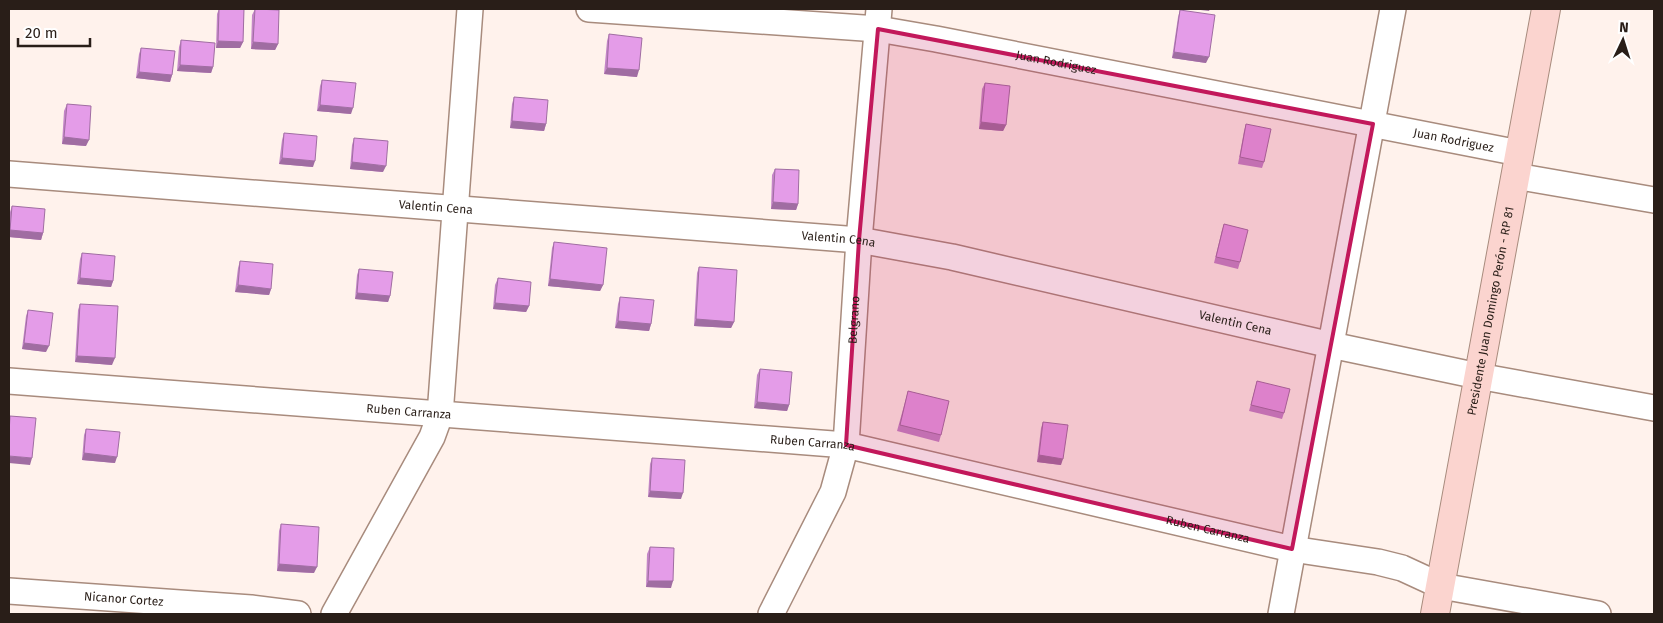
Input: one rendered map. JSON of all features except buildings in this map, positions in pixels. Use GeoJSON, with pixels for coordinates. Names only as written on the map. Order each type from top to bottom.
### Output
{"type":"FeatureCollection","features":[{"type":"Feature","properties":{"kind":"main road","name":"Presidente Juan Domingo Perón - RP 81"},"geometry":{"type":"LineString","coordinates":[[1435,614],[1546,9]]}},
{"type":"Feature","properties":{"kind":"street"},"geometry":{"type":"LineString","coordinates":[[334,614],[432,437],[440,415],[470,9]]}},
{"type":"Feature","properties":{"kind":"street","name":"Juan Rodriguez"},"geometry":{"type":"LineString","coordinates":[[589,9],[879,19],[1373,124],[1654,200]]}},
{"type":"Feature","properties":{"kind":"street"},"geometry":{"type":"LineString","coordinates":[[1280,614],[1393,9]]}},
{"type":"Feature","properties":{"kind":"street","name":"Belgrano"},"geometry":{"type":"LineString","coordinates":[[771,614],[833,492],[846,445],[859,240],[879,19]]}},
{"type":"Feature","properties":{"kind":"street","name":"Valentin Cena"},"geometry":{"type":"LineString","coordinates":[[9,174],[859,240],[952,257],[1331,345],[1478,376],[1654,408]]}},
{"type":"Feature","properties":{"kind":"street","name":"Ruben Carranza"},"geometry":{"type":"LineString","coordinates":[[9,381],[846,445],[1292,549],[1394,566],[1441,586],[1598,614]]}},
{"type":"Feature","properties":{"kind":"street","name":"Nicanor Cortez"},"geometry":{"type":"LineString","coordinates":[[9,591],[251,608],[298,614]]}},
{"type":"Feature","properties":{"kind":"highlighted area"},"geometry":{"type":"Polygon","coordinates":[[[878,29],[1373,124],[1292,549],[846,445],[859,240],[878,29]]]}}]}
